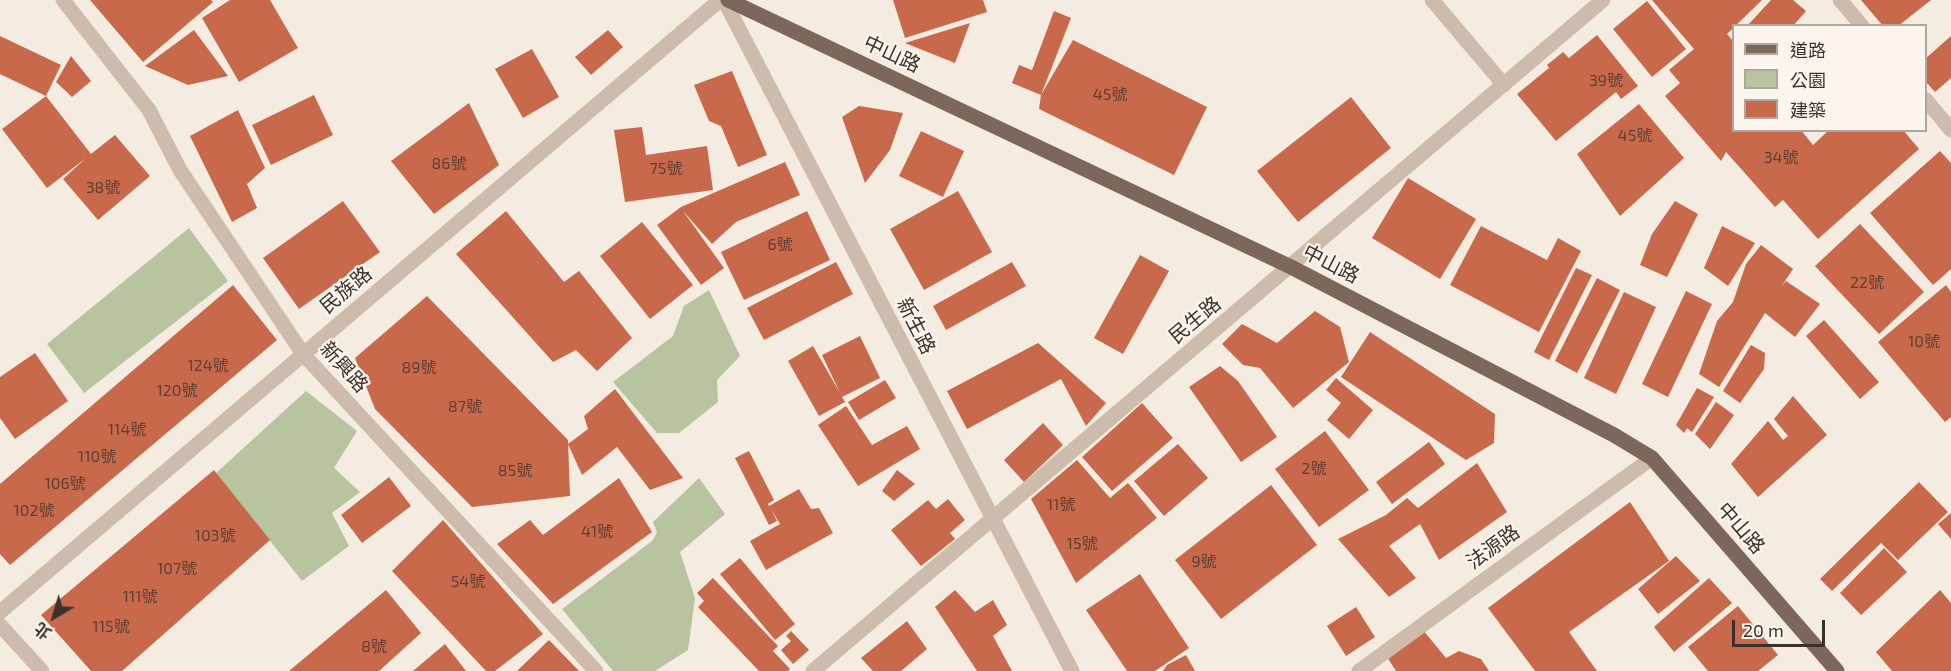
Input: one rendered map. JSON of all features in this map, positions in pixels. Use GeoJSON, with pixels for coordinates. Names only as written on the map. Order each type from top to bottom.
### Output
{"type":"FeatureCollection","features":[{"type":"Feature","properties":{"kind":"main road","name":"中山路"},"geometry":{"type":"LineString","coordinates":[[724,0],[1291,267],[1614,435],[1652,458],[1837,671]]}},
{"type":"Feature","properties":{"kind":"street","name":"新興路"},"geometry":{"type":"LineString","coordinates":[[63,0],[149,110],[180,170],[303,354],[596,671]]}},
{"type":"Feature","properties":{"kind":"street","name":"民族路"},"geometry":{"type":"LineString","coordinates":[[0,612],[724,0]]}},
{"type":"Feature","properties":{"kind":"street","name":"新生路"},"geometry":{"type":"LineString","coordinates":[[724,0],[1072,671]]}},
{"type":"Feature","properties":{"kind":"street"},"geometry":{"type":"LineString","coordinates":[[1432,0],[1504,84]]}},
{"type":"Feature","properties":{"kind":"street","name":"民生路"},"geometry":{"type":"LineString","coordinates":[[813,671],[1603,0]]}},
{"type":"Feature","properties":{"kind":"street"},"geometry":{"type":"LineString","coordinates":[[1840,0],[1860,24]]}},
{"type":"Feature","properties":{"kind":"street"},"geometry":{"type":"LineString","coordinates":[[1927,101],[1951,130]]}},
{"type":"Feature","properties":{"kind":"street","name":"法源路"},"geometry":{"type":"LineString","coordinates":[[1359,671],[1652,458]]}},
{"type":"Feature","properties":{"kind":"street"},"geometry":{"type":"LineString","coordinates":[[0,625],[42,671]]}},
{"type":"Feature","properties":{"kind":"green space"},"geometry":{"type":"Polygon","coordinates":[[[189,228],[228,281],[84,393],[47,344],[189,228]]]}},
{"type":"Feature","properties":{"kind":"green space"},"geometry":{"type":"Polygon","coordinates":[[[709,290],[740,356],[717,380],[718,402],[679,433],[657,433],[613,382],[673,336],[684,306],[709,290]]]}},
{"type":"Feature","properties":{"kind":"green space"},"geometry":{"type":"Polygon","coordinates":[[[306,391],[357,431],[334,468],[360,492],[332,513],[349,546],[302,581],[216,473],[306,391]]]}},
{"type":"Feature","properties":{"kind":"green space"},"geometry":{"type":"Polygon","coordinates":[[[699,478],[725,514],[680,552],[695,598],[688,650],[655,671],[613,671],[562,609],[652,541],[657,533],[653,522],[699,478]]]}},
{"type":"Feature","properties":{"kind":"building"},"geometry":{"type":"Polygon","coordinates":[[[90,0],[211,0],[213,2],[143,62],[90,0]]]}},
{"type":"Feature","properties":{"kind":"building"},"geometry":{"type":"Polygon","coordinates":[[[230,0],[270,0],[298,48],[239,82],[202,18],[230,0]]]}},
{"type":"Feature","properties":{"kind":"building"},"geometry":{"type":"Polygon","coordinates":[[[893,0],[983,0],[987,12],[905,38],[893,0]]]}},
{"type":"Feature","properties":{"kind":"building"},"geometry":{"type":"Polygon","coordinates":[[[1652,0],[1762,0],[1737,24],[1732,24],[1732,29],[1727,34],[1732,40],[1732,132],[1803,132],[1813,145],[1827,132],[1905,132],[1919,149],[1818,239],[1783,200],[1775,207],[1726,152],[1721,161],[1665,96],[1680,83],[1669,70],[1694,49],[1652,0]]]}},
{"type":"Feature","properties":{"kind":"building"},"geometry":{"type":"Polygon","coordinates":[[[1771,0],[1793,0],[1806,11],[1795,24],[1749,24],[1771,0]]]}},
{"type":"Feature","properties":{"kind":"building"},"geometry":{"type":"Polygon","coordinates":[[[1861,0],[1931,0],[1901,24],[1881,24],[1861,0]]]}},
{"type":"Feature","properties":{"kind":"building"},"geometry":{"type":"Polygon","coordinates":[[[1647,1],[1686,49],[1652,77],[1613,29],[1647,1]]]}},
{"type":"Feature","properties":{"kind":"building"},"geometry":{"type":"Polygon","coordinates":[[[1054,11],[1071,18],[1041,95],[1012,83],[1019,65],[1032,70],[1054,11]]]}},
{"type":"Feature","properties":{"kind":"building"},"geometry":{"type":"Polygon","coordinates":[[[970,23],[955,63],[905,43],[970,23]]]}},
{"type":"Feature","properties":{"kind":"building"},"geometry":{"type":"Polygon","coordinates":[[[194,30],[228,76],[188,85],[145,66],[194,30]]]}},
{"type":"Feature","properties":{"kind":"building"},"geometry":{"type":"Polygon","coordinates":[[[608,30],[623,47],[591,75],[575,57],[608,30]]]}},
{"type":"Feature","properties":{"kind":"building"},"geometry":{"type":"Polygon","coordinates":[[[1597,35],[1638,86],[1621,99],[1616,92],[1556,141],[1517,94],[1549,68],[1547,65],[1563,52],[1569,58],[1597,35]]]}},
{"type":"Feature","properties":{"kind":"building"},"geometry":{"type":"Polygon","coordinates":[[[0,36],[61,65],[46,96],[0,74],[0,36]]]}},
{"type":"Feature","properties":{"kind":"building"},"geometry":{"type":"Polygon","coordinates":[[[1951,36],[1951,78],[1935,92],[1927,83],[1927,57],[1951,36]]]}},
{"type":"Feature","properties":{"kind":"building"},"geometry":{"type":"Polygon","coordinates":[[[1073,40],[1207,107],[1174,175],[1039,109],[1041,95],[1073,40]]]}},
{"type":"Feature","properties":{"kind":"building"},"geometry":{"type":"Polygon","coordinates":[[[532,49],[559,97],[523,118],[495,69],[532,49]]]}},
{"type":"Feature","properties":{"kind":"building"},"geometry":{"type":"Polygon","coordinates":[[[71,56],[91,81],[72,97],[56,82],[71,56]]]}},
{"type":"Feature","properties":{"kind":"building"},"geometry":{"type":"Polygon","coordinates":[[[732,71],[767,155],[738,167],[721,126],[709,121],[694,85],[732,71]]]}},
{"type":"Feature","properties":{"kind":"building"},"geometry":{"type":"Polygon","coordinates":[[[314,95],[333,135],[271,165],[252,125],[314,95]]]}},
{"type":"Feature","properties":{"kind":"building"},"geometry":{"type":"Polygon","coordinates":[[[46,96],[91,154],[115,135],[150,176],[98,220],[63,179],[86,158],[47,188],[2,129],[46,96]]]}},
{"type":"Feature","properties":{"kind":"building"},"geometry":{"type":"Polygon","coordinates":[[[1351,97],[1391,148],[1298,222],[1257,171],[1351,97]]]}},
{"type":"Feature","properties":{"kind":"building"},"geometry":{"type":"Polygon","coordinates":[[[469,103],[499,165],[434,214],[391,161],[469,103]]]}},
{"type":"Feature","properties":{"kind":"building"},"geometry":{"type":"Polygon","coordinates":[[[1639,104],[1684,158],[1620,216],[1577,154],[1639,104]]]}},
{"type":"Feature","properties":{"kind":"building"},"geometry":{"type":"Polygon","coordinates":[[[859,106],[903,113],[890,150],[865,183],[842,117],[859,106]]]}},
{"type":"Feature","properties":{"kind":"building"},"geometry":{"type":"Polygon","coordinates":[[[238,110],[265,168],[247,184],[257,208],[232,222],[190,136],[238,110]]]}},
{"type":"Feature","properties":{"kind":"building"},"geometry":{"type":"Polygon","coordinates":[[[642,127],[646,155],[707,146],[713,190],[625,202],[614,130],[642,127]]]}},
{"type":"Feature","properties":{"kind":"building"},"geometry":{"type":"Polygon","coordinates":[[[921,131],[964,151],[943,197],[899,176],[921,131]]]}},
{"type":"Feature","properties":{"kind":"building"},"geometry":{"type":"Polygon","coordinates":[[[1940,151],[1951,163],[1951,269],[1933,285],[1870,213],[1940,151]]]}},
{"type":"Feature","properties":{"kind":"building"},"geometry":{"type":"Polygon","coordinates":[[[785,162],[800,195],[736,222],[712,244],[683,211],[724,268],[701,285],[657,225],[681,207],[785,162]]]}},
{"type":"Feature","properties":{"kind":"building"},"geometry":{"type":"Polygon","coordinates":[[[1408,178],[1476,219],[1440,279],[1372,238],[1408,178]]]}},
{"type":"Feature","properties":{"kind":"building"},"geometry":{"type":"Polygon","coordinates":[[[958,191],[992,252],[924,290],[890,229],[958,191]]]}},
{"type":"Feature","properties":{"kind":"building"},"geometry":{"type":"Polygon","coordinates":[[[343,201],[380,252],[299,309],[263,258],[343,201]]]}},
{"type":"Feature","properties":{"kind":"building"},"geometry":{"type":"Polygon","coordinates":[[[1675,201],[1698,214],[1667,277],[1640,265],[1652,234],[1675,201]]]}},
{"type":"Feature","properties":{"kind":"building"},"geometry":{"type":"Polygon","coordinates":[[[506,211],[564,282],[579,271],[632,338],[597,371],[576,350],[553,362],[456,254],[506,211]]]}},
{"type":"Feature","properties":{"kind":"building"},"geometry":{"type":"Polygon","coordinates":[[[807,211],[830,260],[744,300],[721,252],[807,211]]]}},
{"type":"Feature","properties":{"kind":"building"},"geometry":{"type":"Polygon","coordinates":[[[642,222],[693,285],[650,319],[600,256],[642,222]]]}},
{"type":"Feature","properties":{"kind":"building"},"geometry":{"type":"Polygon","coordinates":[[[1860,224],[1924,292],[1879,334],[1815,266],[1860,224]]]}},
{"type":"Feature","properties":{"kind":"building"},"geometry":{"type":"Polygon","coordinates":[[[1481,226],[1547,260],[1558,238],[1581,251],[1539,332],[1450,285],[1481,226]]]}},
{"type":"Feature","properties":{"kind":"building"},"geometry":{"type":"Polygon","coordinates":[[[1722,226],[1755,243],[1728,286],[1704,268],[1722,226]]]}},
{"type":"Feature","properties":{"kind":"building"},"geometry":{"type":"Polygon","coordinates":[[[1761,245],[1793,269],[1781,287],[1786,281],[1820,304],[1795,337],[1765,313],[1719,387],[1699,374],[1717,321],[1733,302],[1746,264],[1761,245]]]}},
{"type":"Feature","properties":{"kind":"building"},"geometry":{"type":"Polygon","coordinates":[[[1140,255],[1169,271],[1123,354],[1094,338],[1140,255]]]}},
{"type":"Feature","properties":{"kind":"building"},"geometry":{"type":"Polygon","coordinates":[[[836,262],[853,294],[764,340],[747,308],[836,262]]]}},
{"type":"Feature","properties":{"kind":"building"},"geometry":{"type":"Polygon","coordinates":[[[1012,262],[1026,286],[946,330],[933,306],[1012,262]]]}},
{"type":"Feature","properties":{"kind":"building"},"geometry":{"type":"Polygon","coordinates":[[[1576,268],[1592,275],[1549,360],[1534,352],[1576,268]]]}},
{"type":"Feature","properties":{"kind":"building"},"geometry":{"type":"Polygon","coordinates":[[[1597,278],[1620,290],[1577,373],[1555,361],[1597,278]]]}},
{"type":"Feature","properties":{"kind":"building"},"geometry":{"type":"Polygon","coordinates":[[[233,285],[277,340],[10,565],[0,554],[0,484],[233,285]]]}},
{"type":"Feature","properties":{"kind":"building"},"geometry":{"type":"Polygon","coordinates":[[[1946,285],[1951,292],[1951,417],[1945,422],[1878,342],[1946,285]]]}},
{"type":"Feature","properties":{"kind":"building"},"geometry":{"type":"Polygon","coordinates":[[[1686,291],[1712,304],[1668,397],[1642,384],[1686,291]]]}},
{"type":"Feature","properties":{"kind":"building"},"geometry":{"type":"Polygon","coordinates":[[[1624,292],[1656,307],[1616,394],[1584,378],[1624,292]]]}},
{"type":"Feature","properties":{"kind":"building"},"geometry":{"type":"Polygon","coordinates":[[[427,296],[568,440],[570,496],[472,507],[375,409],[355,358],[427,296]]]}},
{"type":"Feature","properties":{"kind":"building"},"geometry":{"type":"Polygon","coordinates":[[[1315,311],[1340,327],[1349,362],[1293,408],[1260,368],[1243,365],[1222,344],[1242,324],[1277,343],[1315,311]]]}},
{"type":"Feature","properties":{"kind":"building"},"geometry":{"type":"Polygon","coordinates":[[[1824,320],[1879,382],[1860,399],[1806,336],[1824,320]]]}},
{"type":"Feature","properties":{"kind":"building"},"geometry":{"type":"Polygon","coordinates":[[[1370,332],[1495,414],[1494,443],[1466,460],[1341,377],[1370,332]]]}},
{"type":"Feature","properties":{"kind":"building"},"geometry":{"type":"Polygon","coordinates":[[[860,336],[880,378],[842,397],[845,402],[819,416],[788,361],[813,346],[840,393],[822,355],[860,336]]]}},
{"type":"Feature","properties":{"kind":"building"},"geometry":{"type":"Polygon","coordinates":[[[1038,343],[1106,403],[1086,426],[1061,379],[967,429],[947,391],[1038,343]]]}},
{"type":"Feature","properties":{"kind":"building"},"geometry":{"type":"Polygon","coordinates":[[[1751,345],[1765,353],[1764,369],[1740,403],[1723,391],[1751,345]]]}},
{"type":"Feature","properties":{"kind":"building"},"geometry":{"type":"Polygon","coordinates":[[[35,353],[68,401],[15,439],[0,418],[0,377],[35,353]]]}},
{"type":"Feature","properties":{"kind":"building"},"geometry":{"type":"Polygon","coordinates":[[[1220,366],[1238,381],[1277,437],[1241,462],[1189,387],[1220,366]]]}},
{"type":"Feature","properties":{"kind":"building"},"geometry":{"type":"Polygon","coordinates":[[[1336,378],[1373,410],[1349,439],[1327,420],[1341,403],[1326,390],[1336,378]]]}},
{"type":"Feature","properties":{"kind":"building"},"geometry":{"type":"Polygon","coordinates":[[[885,380],[896,398],[859,420],[848,402],[885,380]]]}},
{"type":"Feature","properties":{"kind":"building"},"geometry":{"type":"Polygon","coordinates":[[[1697,388],[1714,397],[1692,432],[1687,428],[1684,433],[1676,425],[1697,388]]]}},
{"type":"Feature","properties":{"kind":"building"},"geometry":{"type":"Polygon","coordinates":[[[615,389],[683,478],[650,490],[617,447],[582,475],[568,444],[588,429],[584,416],[615,389]]]}},
{"type":"Feature","properties":{"kind":"building"},"geometry":{"type":"Polygon","coordinates":[[[1793,396],[1827,435],[1758,497],[1731,464],[1768,421],[1783,440],[1788,436],[1774,419],[1793,396]]]}},
{"type":"Feature","properties":{"kind":"building"},"geometry":{"type":"Polygon","coordinates":[[[1716,402],[1734,415],[1710,449],[1695,434],[1716,402]]]}},
{"type":"Feature","properties":{"kind":"building"},"geometry":{"type":"Polygon","coordinates":[[[1142,403],[1173,438],[1112,491],[1082,457],[1142,403]]]}},
{"type":"Feature","properties":{"kind":"building"},"geometry":{"type":"Polygon","coordinates":[[[846,406],[872,445],[907,426],[920,449],[858,486],[818,425],[846,406]]]}},
{"type":"Feature","properties":{"kind":"building"},"geometry":{"type":"Polygon","coordinates":[[[1043,423],[1063,445],[1024,482],[1004,460],[1043,423]]]}},
{"type":"Feature","properties":{"kind":"building"},"geometry":{"type":"Polygon","coordinates":[[[1325,431],[1369,490],[1319,527],[1275,469],[1325,431]]]}},
{"type":"Feature","properties":{"kind":"building"},"geometry":{"type":"Polygon","coordinates":[[[1429,442],[1445,464],[1392,504],[1376,482],[1429,442]]]}},
{"type":"Feature","properties":{"kind":"building"},"geometry":{"type":"Polygon","coordinates":[[[1178,444],[1208,478],[1164,516],[1134,481],[1178,444]]]}},
{"type":"Feature","properties":{"kind":"building"},"geometry":{"type":"Polygon","coordinates":[[[749,451],[774,500],[768,504],[769,506],[799,489],[811,509],[819,508],[833,533],[766,570],[750,541],[780,524],[771,509],[777,521],[769,525],[735,458],[749,451]]]}},
{"type":"Feature","properties":{"kind":"building"},"geometry":{"type":"Polygon","coordinates":[[[1077,460],[1110,498],[1128,483],[1157,518],[1076,583],[1031,499],[1077,460]]]}},
{"type":"Feature","properties":{"kind":"building"},"geometry":{"type":"Polygon","coordinates":[[[1477,463],[1507,512],[1439,560],[1420,524],[1389,546],[1416,578],[1389,597],[1338,539],[1386,515],[1407,498],[1418,508],[1477,463]]]}},
{"type":"Feature","properties":{"kind":"building"},"geometry":{"type":"Polygon","coordinates":[[[214,470],[270,540],[122,671],[91,671],[41,615],[214,470]]]}},
{"type":"Feature","properties":{"kind":"building"},"geometry":{"type":"Polygon","coordinates":[[[897,470],[915,484],[894,501],[882,491],[897,470]]]}},
{"type":"Feature","properties":{"kind":"building"},"geometry":{"type":"Polygon","coordinates":[[[389,477],[411,506],[362,543],[341,515],[389,477]]]}},
{"type":"Feature","properties":{"kind":"building"},"geometry":{"type":"Polygon","coordinates":[[[619,478],[652,532],[553,604],[497,544],[530,520],[543,535],[619,478]]]}},
{"type":"Feature","properties":{"kind":"building"},"geometry":{"type":"Polygon","coordinates":[[[1919,482],[1948,512],[1898,560],[1881,543],[1832,591],[1820,579],[1919,482]]]}},
{"type":"Feature","properties":{"kind":"building"},"geometry":{"type":"Polygon","coordinates":[[[1271,485],[1317,545],[1221,619],[1175,560],[1271,485]]]}},
{"type":"Feature","properties":{"kind":"building"},"geometry":{"type":"Polygon","coordinates":[[[948,499],[965,520],[950,533],[955,539],[921,566],[891,530],[928,500],[936,509],[948,499]]]}},
{"type":"Feature","properties":{"kind":"building"},"geometry":{"type":"Polygon","coordinates":[[[1630,502],[1669,561],[1569,632],[1597,671],[1535,671],[1488,608],[1630,502]]]}},
{"type":"Feature","properties":{"kind":"building"},"geometry":{"type":"Polygon","coordinates":[[[1951,513],[1951,539],[1938,524],[1951,513]]]}},
{"type":"Feature","properties":{"kind":"building"},"geometry":{"type":"Polygon","coordinates":[[[443,520],[543,634],[495,671],[486,671],[392,571],[443,520]]]}},
{"type":"Feature","properties":{"kind":"building"},"geometry":{"type":"Polygon","coordinates":[[[1884,548],[1907,572],[1861,615],[1840,593],[1884,548]]]}},
{"type":"Feature","properties":{"kind":"building"},"geometry":{"type":"Polygon","coordinates":[[[1676,556],[1700,581],[1658,614],[1638,589],[1676,556]]]}},
{"type":"Feature","properties":{"kind":"building"},"geometry":{"type":"Polygon","coordinates":[[[740,558],[795,624],[775,640],[720,574],[740,558]]]}},
{"type":"Feature","properties":{"kind":"building"},"geometry":{"type":"Polygon","coordinates":[[[1140,574],[1189,648],[1155,671],[1127,671],[1086,610],[1140,574]]]}},
{"type":"Feature","properties":{"kind":"building"},"geometry":{"type":"Polygon","coordinates":[[[713,578],[778,646],[773,651],[790,669],[788,671],[759,671],[698,607],[704,601],[697,593],[713,578]]]}},
{"type":"Feature","properties":{"kind":"building"},"geometry":{"type":"Polygon","coordinates":[[[1709,578],[1732,603],[1674,652],[1654,627],[1709,578]]]}},
{"type":"Feature","properties":{"kind":"building"},"geometry":{"type":"Polygon","coordinates":[[[386,590],[421,633],[379,671],[289,671],[386,590]]]}},
{"type":"Feature","properties":{"kind":"building"},"geometry":{"type":"Polygon","coordinates":[[[955,590],[975,612],[993,600],[1007,625],[993,636],[1012,671],[977,671],[935,607],[955,590]]]}},
{"type":"Feature","properties":{"kind":"building"},"geometry":{"type":"Polygon","coordinates":[[[1940,590],[1951,603],[1951,671],[1892,671],[1876,652],[1940,590]]]}},
{"type":"Feature","properties":{"kind":"building"},"geometry":{"type":"Polygon","coordinates":[[[1738,606],[1778,655],[1758,671],[1708,671],[1688,647],[1738,606]]]}},
{"type":"Feature","properties":{"kind":"building"},"geometry":{"type":"Polygon","coordinates":[[[1356,607],[1375,637],[1346,656],[1327,626],[1356,607]]]}},
{"type":"Feature","properties":{"kind":"building"},"geometry":{"type":"Polygon","coordinates":[[[907,621],[927,649],[901,671],[873,671],[861,658],[907,621]]]}},
{"type":"Feature","properties":{"kind":"building"},"geometry":{"type":"Polygon","coordinates":[[[1423,630],[1446,658],[1459,651],[1481,659],[1489,671],[1396,671],[1387,657],[1423,630]]]}},
{"type":"Feature","properties":{"kind":"building"},"geometry":{"type":"Polygon","coordinates":[[[791,631],[809,650],[793,664],[781,650],[791,641],[786,636],[791,631]]]}},
{"type":"Feature","properties":{"kind":"building"},"geometry":{"type":"Polygon","coordinates":[[[549,640],[579,671],[517,671],[549,640]]]}},
{"type":"Feature","properties":{"kind":"building"},"geometry":{"type":"Polygon","coordinates":[[[445,644],[466,671],[413,671],[445,644]]]}},
{"type":"Feature","properties":{"kind":"building"},"geometry":{"type":"Polygon","coordinates":[[[1186,655],[1195,671],[1163,671],[1167,665],[1186,655]]]}}]}
